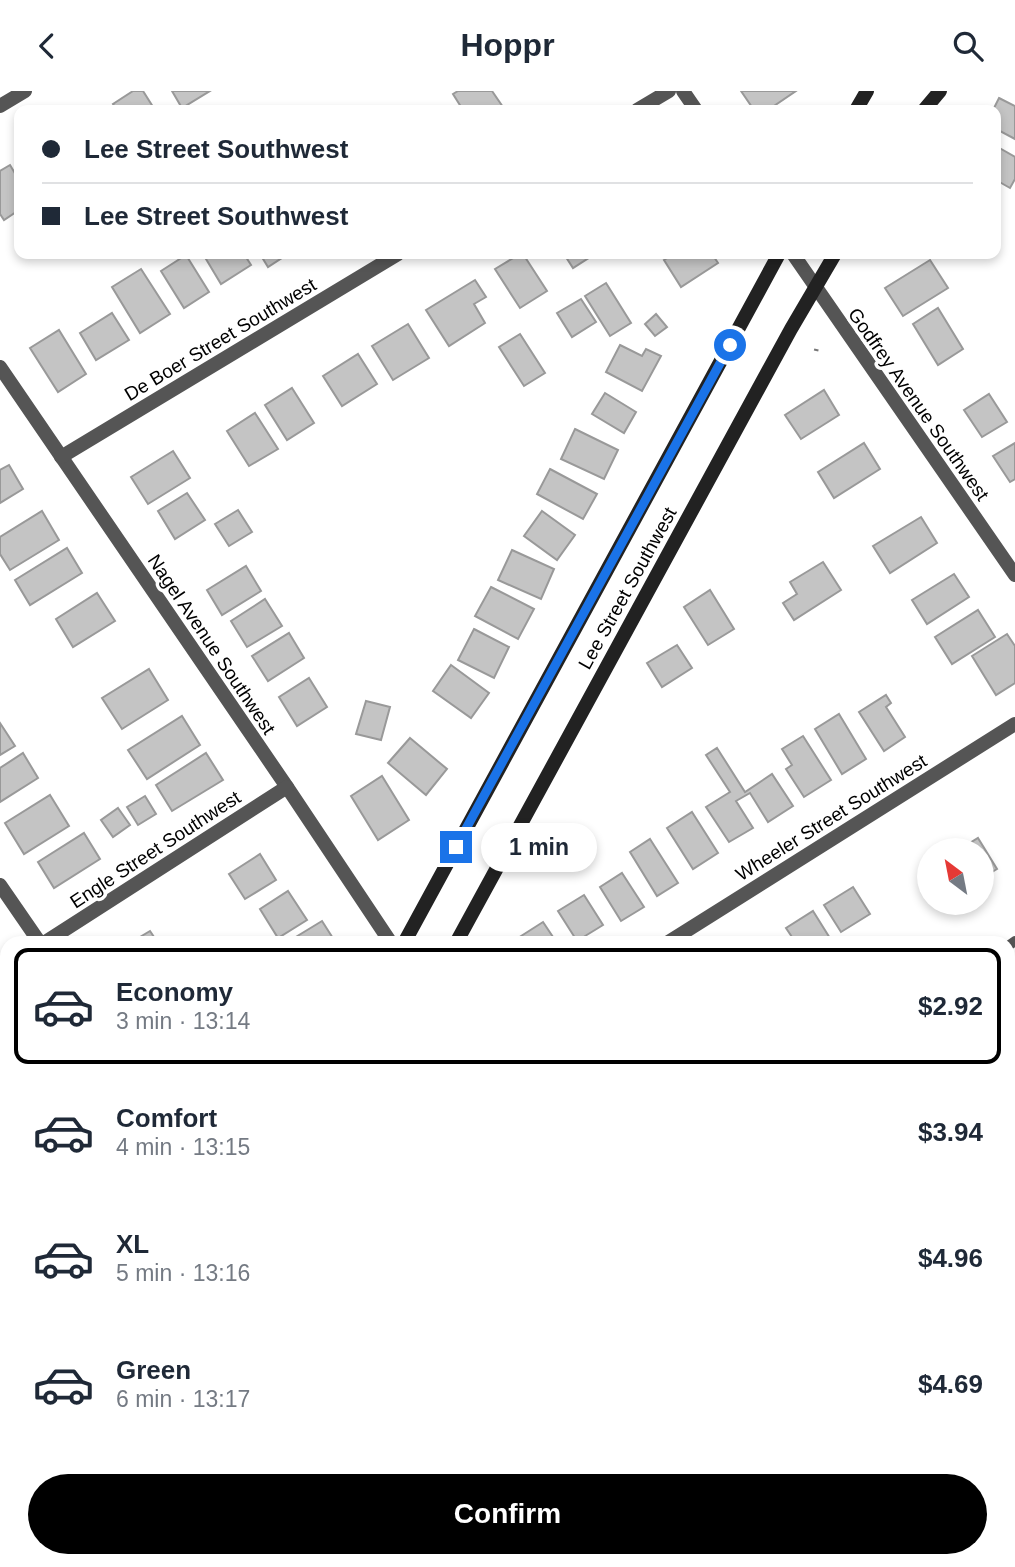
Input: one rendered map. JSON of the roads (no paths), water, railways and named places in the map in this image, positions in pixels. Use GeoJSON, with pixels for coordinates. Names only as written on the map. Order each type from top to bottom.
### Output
{"type":"FeatureCollection","features":[{"type":"Feature","properties":{"kind":"street"},"geometry":{"type":"LineString","coordinates":[[0,106],[25,91]]}},
{"type":"Feature","properties":{"kind":"street"},"geometry":{"type":"LineString","coordinates":[[645,105],[669,91]]}},
{"type":"Feature","properties":{"kind":"street"},"geometry":{"type":"LineString","coordinates":[[929,105],[940,91]]}},
{"type":"Feature","properties":{"kind":"street","name":"De Boer Street Southwest"},"geometry":{"type":"LineString","coordinates":[[61,457],[390,259]]}},
{"type":"Feature","properties":{"kind":"street","name":"Lee Street Southwest"},"geometry":{"type":"LineString","coordinates":[[408,936],[776,259]]}},
{"type":"Feature","properties":{"kind":"street","name":"Godfrey Avenue Southwest"},"geometry":{"type":"LineString","coordinates":[[796,259],[1015,575]]}},
{"type":"Feature","properties":{"kind":"street","name":"Lee Street Southwest"},"geometry":{"type":"LineString","coordinates":[[460,936],[832,259]]}},
{"type":"Feature","properties":{"kind":"street","name":"Nagel Avenue Southwest"},"geometry":{"type":"LineString","coordinates":[[0,367],[288,787],[386,936]]}},
{"type":"Feature","properties":{"kind":"street","name":"Wheeler Street Southwest"},"geometry":{"type":"LineString","coordinates":[[678,936],[1015,724]]}},
{"type":"Feature","properties":{"kind":"street","name":"Engle Street Southwest"},"geometry":{"type":"LineString","coordinates":[[53,936],[288,787]]}},
{"type":"Feature","properties":{"kind":"street"},"geometry":{"type":"LineString","coordinates":[[0,885],[37,936]]}}]}
